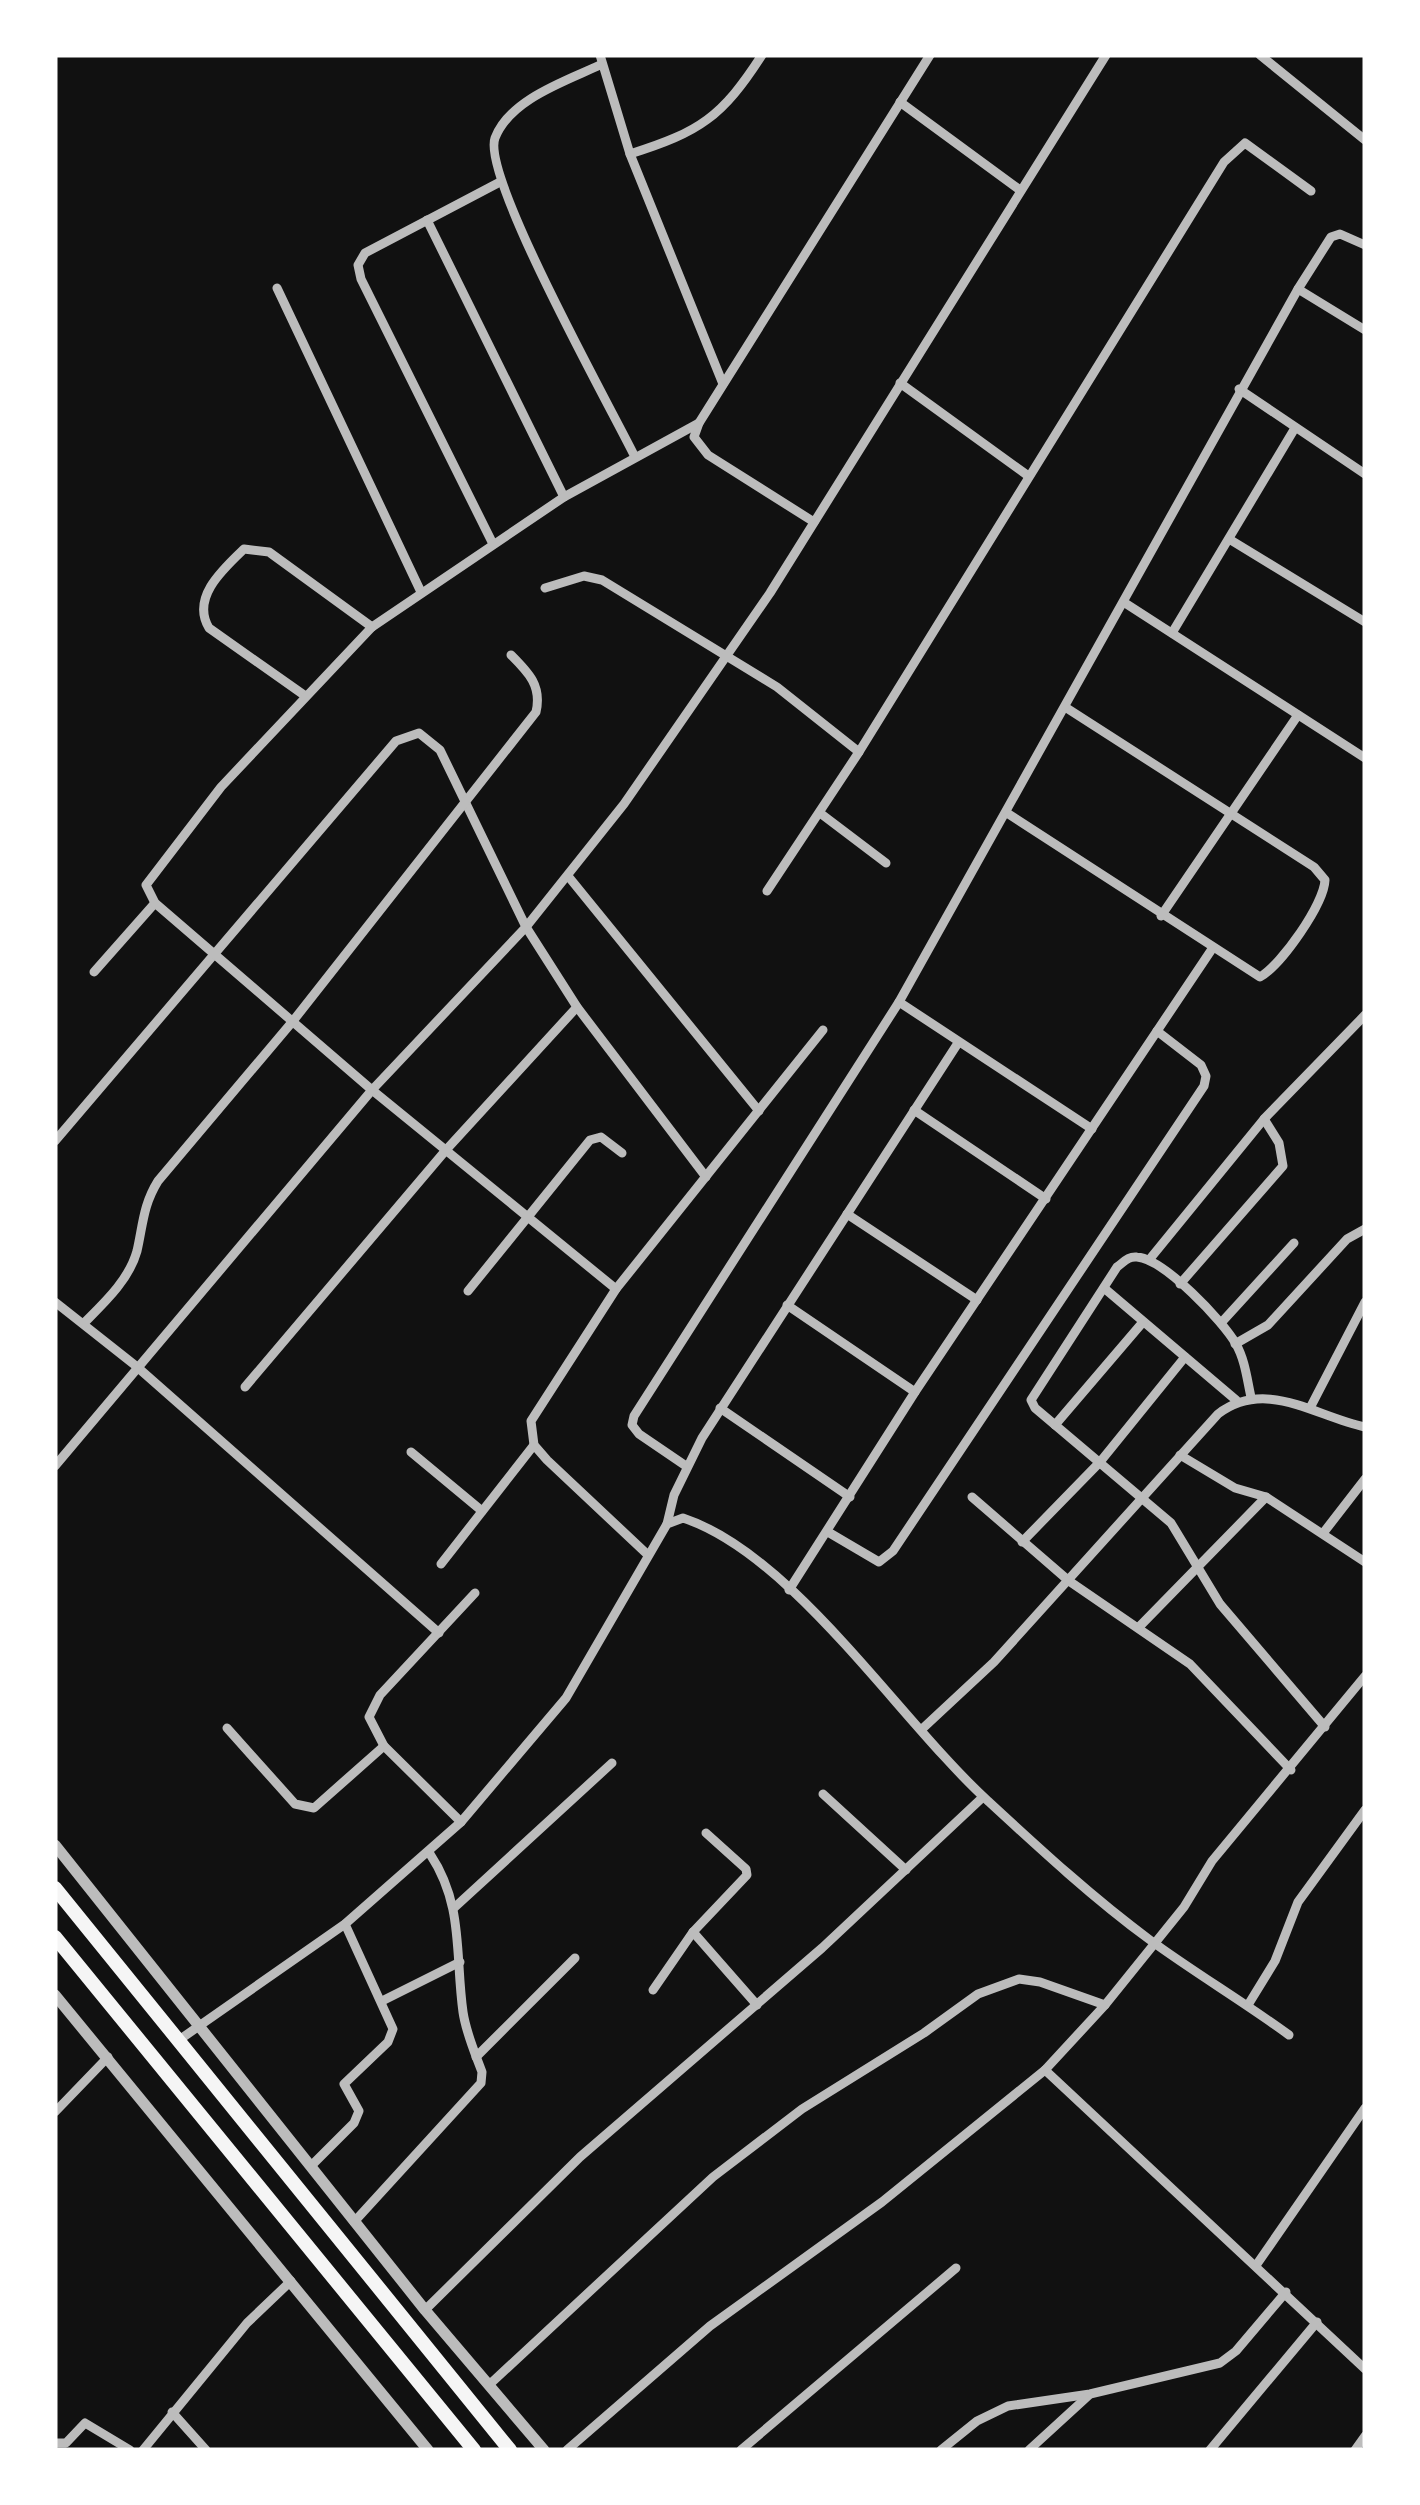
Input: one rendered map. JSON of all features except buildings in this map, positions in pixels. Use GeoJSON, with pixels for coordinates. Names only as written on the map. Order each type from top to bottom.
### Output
{"type":"FeatureCollection","features":[{"type":"Feature","properties":{"kind":"highway"},"geometry":{"type":"LineString","coordinates":[[55,1888],[510,2450]]}},
{"type":"Feature","properties":{"kind":"highway"},"geometry":{"type":"LineString","coordinates":[[55,1937],[474,2450]]}},
{"type":"Feature","properties":{"kind":"street"},"geometry":{"type":"LineString","coordinates":[[630,154],[686,136],[709,122],[728,104],[762,55]]}},
{"type":"Feature","properties":{"kind":"street"},"geometry":{"type":"LineString","coordinates":[[814,522],[700,448],[694,437],[723,384],[930,55]]}},
{"type":"Feature","properties":{"kind":"street"},"geometry":{"type":"LineString","coordinates":[[55,1466],[372,1090],[526,927],[568,876],[727,659],[1106,55]]}},
{"type":"Feature","properties":{"kind":"street"},"geometry":{"type":"LineString","coordinates":[[1260,55],[1365,140]]}},
{"type":"Feature","properties":{"kind":"street"},"geometry":{"type":"LineString","coordinates":[[635,456],[500,182],[494,159],[495,139],[507,121],[547,90],[600,60],[630,154],[723,384]]}},
{"type":"Feature","properties":{"kind":"street"},"geometry":{"type":"LineString","coordinates":[[900,102],[1020,190]]}},
{"type":"Feature","properties":{"kind":"street"},"geometry":{"type":"LineString","coordinates":[[768,892],[860,752],[1027,476],[1236,148],[1245,144],[1258,150],[1312,191]]}},
{"type":"Feature","properties":{"kind":"street"},"geometry":{"type":"LineString","coordinates":[[493,544],[361,279],[358,265],[366,254],[500,182]]}},
{"type":"Feature","properties":{"kind":"street"},"geometry":{"type":"LineString","coordinates":[[427,220],[564,497]]}},
{"type":"Feature","properties":{"kind":"street"},"geometry":{"type":"LineString","coordinates":[[686,1466],[639,1434],[632,1425],[634,1416],[899,1002],[1298,289],[1331,238],[1340,234],[1365,244]]}},
{"type":"Feature","properties":{"kind":"street"},"geometry":{"type":"LineString","coordinates":[[276,288],[421,592]]}},
{"type":"Feature","properties":{"kind":"street"},"geometry":{"type":"LineString","coordinates":[[1298,289],[1365,330]]}},
{"type":"Feature","properties":{"kind":"street"},"geometry":{"type":"LineString","coordinates":[[900,383],[1027,476]]}},
{"type":"Feature","properties":{"kind":"street"},"geometry":{"type":"LineString","coordinates":[[1239,389],[1365,474]]}},
{"type":"Feature","properties":{"kind":"street"},"geometry":{"type":"LineString","coordinates":[[616,1289],[372,1090],[147,892],[150,875],[304,694],[372,627],[564,497],[699,423]]}},
{"type":"Feature","properties":{"kind":"street"},"geometry":{"type":"LineString","coordinates":[[1172,633],[1295,428]]}},
{"type":"Feature","properties":{"kind":"street"},"geometry":{"type":"LineString","coordinates":[[1229,538],[1365,622]]}},
{"type":"Feature","properties":{"kind":"street"},"geometry":{"type":"LineString","coordinates":[[304,694],[209,628],[201,614],[201,601],[244,549],[269,552],[372,627]]}},
{"type":"Feature","properties":{"kind":"street"},"geometry":{"type":"LineString","coordinates":[[545,588],[584,576],[602,580],[811,711],[860,752]]}},
{"type":"Feature","properties":{"kind":"street"},"geometry":{"type":"LineString","coordinates":[[1125,603],[1365,758]]}},
{"type":"Feature","properties":{"kind":"street"},"geometry":{"type":"LineString","coordinates":[[84,1323],[126,1274],[136,1253],[145,1203],[158,1182],[292,1021],[536,712],[540,696],[535,682],[511,655]]}},
{"type":"Feature","properties":{"kind":"street"},"geometry":{"type":"LineString","coordinates":[[1007,814],[1260,977],[1277,962],[1324,896],[1326,880],[1314,867],[1065,707]]}},
{"type":"Feature","properties":{"kind":"street"},"geometry":{"type":"LineString","coordinates":[[1161,916],[1298,716]]}},
{"type":"Feature","properties":{"kind":"street"},"geometry":{"type":"LineString","coordinates":[[55,1141],[396,741],[408,733],[430,739],[466,802],[526,927],[577,1007],[706,1177]]}},
{"type":"Feature","properties":{"kind":"street"},"geometry":{"type":"LineString","coordinates":[[820,813],[886,863]]}},
{"type":"Feature","properties":{"kind":"street"},"geometry":{"type":"LineString","coordinates":[[568,876],[758,1111]]}},
{"type":"Feature","properties":{"kind":"street"},"geometry":{"type":"LineString","coordinates":[[94,972],[156,903]]}},
{"type":"Feature","properties":{"kind":"street"},"geometry":{"type":"LineString","coordinates":[[789,1590],[915,1392],[1212,948]]}},
{"type":"Feature","properties":{"kind":"street"},"geometry":{"type":"LineString","coordinates":[[899,1002],[1092,1129]]}},
{"type":"Feature","properties":{"kind":"street"},"geometry":{"type":"LineString","coordinates":[[245,1387],[446,1150],[577,1007]]}},
{"type":"Feature","properties":{"kind":"street"},"geometry":{"type":"LineString","coordinates":[[1149,1260],[1264,1119],[1365,1015]]}},
{"type":"Feature","properties":{"kind":"street"},"geometry":{"type":"LineString","coordinates":[[648,1555],[534,1445],[529,1433],[535,1408],[616,1289],[823,1030]]}},
{"type":"Feature","properties":{"kind":"street"},"geometry":{"type":"LineString","coordinates":[[828,1532],[879,1562],[893,1551],[1204,1086],[1206,1076],[1200,1065],[1157,1031]]}},
{"type":"Feature","properties":{"kind":"street"},"geometry":{"type":"LineString","coordinates":[[179,2040],[345,1924],[430,1854],[566,1698],[667,1524],[686,1466],[720,1408],[958,1043]]}},
{"type":"Feature","properties":{"kind":"street"},"geometry":{"type":"LineString","coordinates":[[914,1110],[1046,1199]]}},
{"type":"Feature","properties":{"kind":"street"},"geometry":{"type":"LineString","coordinates":[[1180,1284],[1283,1166],[1284,1156],[1264,1119]]}},
{"type":"Feature","properties":{"kind":"street"},"geometry":{"type":"LineString","coordinates":[[468,1291],[590,1140],[601,1137],[622,1152]]}},
{"type":"Feature","properties":{"kind":"street"},"geometry":{"type":"LineString","coordinates":[[846,1214],[977,1300]]}},
{"type":"Feature","properties":{"kind":"street"},"geometry":{"type":"LineString","coordinates":[[1235,1344],[1258,1334],[1347,1239],[1365,1229]]}},
{"type":"Feature","properties":{"kind":"street"},"geometry":{"type":"LineString","coordinates":[[1221,1323],[1294,1243]]}},
{"type":"Feature","properties":{"kind":"street"},"geometry":{"type":"LineString","coordinates":[[1251,1397],[1235,1344],[1221,1323],[1149,1260],[1128,1258],[1031,1400],[1171,1523],[1220,1604],[1325,1727]]}},
{"type":"Feature","properties":{"kind":"street"},"geometry":{"type":"LineString","coordinates":[[1104,1288],[1236,1400]]}},
{"type":"Feature","properties":{"kind":"street"},"geometry":{"type":"LineString","coordinates":[[55,1302],[136,1366],[439,1632]]}},
{"type":"Feature","properties":{"kind":"street"},"geometry":{"type":"LineString","coordinates":[[1310,1408],[1365,1302]]}},
{"type":"Feature","properties":{"kind":"street"},"geometry":{"type":"LineString","coordinates":[[788,1305],[915,1392]]}},
{"type":"Feature","properties":{"kind":"street"},"geometry":{"type":"LineString","coordinates":[[1055,1425],[1144,1322]]}},
{"type":"Feature","properties":{"kind":"street"},"geometry":{"type":"LineString","coordinates":[[1022,1542],[1100,1462],[1186,1357]]}},
{"type":"Feature","properties":{"kind":"street"},"geometry":{"type":"LineString","coordinates":[[921,1730],[974,1683],[1180,1455],[1236,1400],[1251,1397],[1310,1408],[1365,1427]]}},
{"type":"Feature","properties":{"kind":"street"},"geometry":{"type":"LineString","coordinates":[[720,1408],[850,1497]]}},
{"type":"Feature","properties":{"kind":"street"},"geometry":{"type":"LineString","coordinates":[[441,1564],[534,1445]]}},
{"type":"Feature","properties":{"kind":"street"},"geometry":{"type":"LineString","coordinates":[[411,1452],[482,1511]]}},
{"type":"Feature","properties":{"kind":"street"},"geometry":{"type":"LineString","coordinates":[[1180,1455],[1236,1488],[1266,1497],[1365,1562]]}},
{"type":"Feature","properties":{"kind":"street"},"geometry":{"type":"LineString","coordinates":[[1324,1532],[1365,1479]]}},
{"type":"Feature","properties":{"kind":"street"},"geometry":{"type":"LineString","coordinates":[[1139,1627],[1266,1497]]}},
{"type":"Feature","properties":{"kind":"street"},"geometry":{"type":"LineString","coordinates":[[972,1498],[1069,1580],[1190,1664],[1291,1770]]}},
{"type":"Feature","properties":{"kind":"street"},"geometry":{"type":"LineString","coordinates":[[667,1524],[683,1518],[706,1526],[746,1550],[789,1590],[983,1797],[1094,1897],[1289,2035]]}},
{"type":"Feature","properties":{"kind":"street"},"geometry":{"type":"LineString","coordinates":[[461,1822],[384,1746],[372,1730],[371,1707],[476,1593]]}},
{"type":"Feature","properties":{"kind":"street"},"geometry":{"type":"LineString","coordinates":[[567,2450],[710,2326],[882,2202],[1046,2070],[1106,2005],[1184,1907],[1212,1861],[1365,1676]]}},
{"type":"Feature","properties":{"kind":"street"},"geometry":{"type":"LineString","coordinates":[[227,1728],[295,1804],[304,1808],[314,1808],[384,1746]]}},
{"type":"Feature","properties":{"kind":"street"},"geometry":{"type":"LineString","coordinates":[[456,1907],[612,1763]]}},
{"type":"Feature","properties":{"kind":"street"},"geometry":{"type":"LineString","coordinates":[[823,1794],[906,1870]]}},
{"type":"Feature","properties":{"kind":"street"},"geometry":{"type":"LineString","coordinates":[[425,2310],[580,2157],[756,2005],[983,1797]]}},
{"type":"Feature","properties":{"kind":"street"},"geometry":{"type":"LineString","coordinates":[[1248,2005],[1275,1961],[1298,1902],[1365,1810]]}},
{"type":"Feature","properties":{"kind":"street"},"geometry":{"type":"LineString","coordinates":[[652,1990],[693,1932],[747,1875],[746,1869],[706,1833]]}},
{"type":"Feature","properties":{"kind":"street"},"geometry":{"type":"LineString","coordinates":[[55,1845],[425,2310],[544,2450]]}},
{"type":"Feature","properties":{"kind":"street"},"geometry":{"type":"LineString","coordinates":[[354,2222],[476,2091],[482,2072],[462,2010],[456,1907],[445,1876],[430,1854]]}},
{"type":"Feature","properties":{"kind":"street"},"geometry":{"type":"LineString","coordinates":[[311,2166],[357,2117],[358,2110],[344,2084],[392,2035],[382,2001],[345,1924]]}},
{"type":"Feature","properties":{"kind":"street"},"geometry":{"type":"LineString","coordinates":[[693,1932],[756,2005]]}},
{"type":"Feature","properties":{"kind":"street"},"geometry":{"type":"LineString","coordinates":[[476,2057],[576,1958]]}},
{"type":"Feature","properties":{"kind":"street"},"geometry":{"type":"LineString","coordinates":[[382,2001],[460,1962]]}},
{"type":"Feature","properties":{"kind":"street"},"geometry":{"type":"LineString","coordinates":[[490,2384],[713,2177],[802,2109],[924,2033],[978,1994],[1019,1979],[1040,1982],[1106,2005]]}},
{"type":"Feature","properties":{"kind":"street"},"geometry":{"type":"LineString","coordinates":[[55,1995],[428,2450]]}},
{"type":"Feature","properties":{"kind":"street"},"geometry":{"type":"LineString","coordinates":[[55,2112],[108,2056]]}},
{"type":"Feature","properties":{"kind":"street"},"geometry":{"type":"LineString","coordinates":[[1046,2070],[1365,2369]]}},
{"type":"Feature","properties":{"kind":"street"},"geometry":{"type":"LineString","coordinates":[[1257,2264],[1365,2108]]}},
{"type":"Feature","properties":{"kind":"street"},"geometry":{"type":"LineString","coordinates":[[741,2450],[956,2268]]}},
{"type":"Feature","properties":{"kind":"street"},"geometry":{"type":"LineString","coordinates":[[143,2450],[247,2323],[290,2281]]}},
{"type":"Feature","properties":{"kind":"street"},"geometry":{"type":"LineString","coordinates":[[941,2450],[977,2420],[1008,2406],[1090,2394],[1220,2363],[1236,2351],[1286,2292]]}},
{"type":"Feature","properties":{"kind":"street"},"geometry":{"type":"LineString","coordinates":[[1210,2450],[1317,2322]]}},
{"type":"Feature","properties":{"kind":"street"},"geometry":{"type":"LineString","coordinates":[[1029,2450],[1090,2394]]}},
{"type":"Feature","properties":{"kind":"street"},"geometry":{"type":"LineString","coordinates":[[172,2412],[206,2450]]}},
{"type":"Feature","properties":{"kind":"street"},"geometry":{"type":"LineString","coordinates":[[55,2443],[66,2443],[85,2423],[130,2450]]}},
{"type":"Feature","properties":{"kind":"street"},"geometry":{"type":"LineString","coordinates":[[1355,2450],[1365,2436]]}}]}
